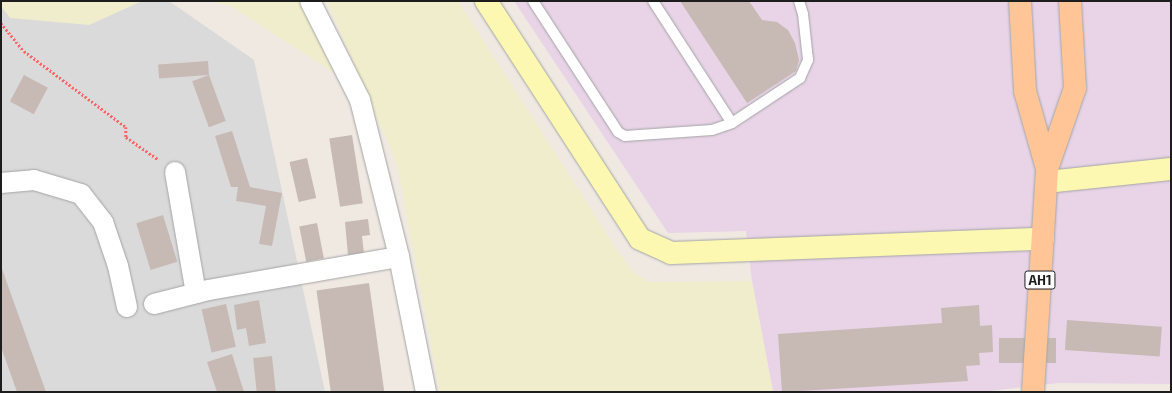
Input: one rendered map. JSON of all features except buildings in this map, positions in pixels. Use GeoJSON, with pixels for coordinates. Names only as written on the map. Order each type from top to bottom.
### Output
{"type":"FeatureCollection","features":[{"type":"Feature","properties":{"kind":"main road","name":"AH1"},"geometry":{"type":"LineString","coordinates":[[1020,1],[1025,90],[1047,175]]}},
{"type":"Feature","properties":{"kind":"main road","name":"AH1"},"geometry":{"type":"LineString","coordinates":[[1033,392],[1047,175],[1075,88],[1070,1]]}},
{"type":"Feature","properties":{"kind":"street"},"geometry":{"type":"LineString","coordinates":[[310,1],[360,100],[399,257],[426,392]]}},
{"type":"Feature","properties":{"kind":"street"},"geometry":{"type":"LineString","coordinates":[[486,1],[640,239],[671,253],[1043,239]]}},
{"type":"Feature","properties":{"kind":"street"},"geometry":{"type":"LineString","coordinates":[[1047,175],[1161,171]]}},
{"type":"Feature","properties":{"kind":"street"},"geometry":{"type":"LineString","coordinates":[[175,172],[196,293]]}},
{"type":"Feature","properties":{"kind":"street"},"geometry":{"type":"LineString","coordinates":[[1,183],[34,180],[81,194],[103,222],[118,266],[127,307]]}},
{"type":"Feature","properties":{"kind":"street"},"geometry":{"type":"LineString","coordinates":[[154,304],[196,293],[399,257]]}},
{"type":"Feature","properties":{"kind":"lane"},"geometry":{"type":"LineString","coordinates":[[533,1],[618,132],[625,136],[712,130],[732,123],[800,78],[808,60],[803,14],[799,1]]}},
{"type":"Feature","properties":{"kind":"lane"},"geometry":{"type":"LineString","coordinates":[[653,1],[732,123]]}},
{"type":"Feature","properties":{"kind":"path"},"geometry":{"type":"LineString","coordinates":[[1,23],[24,51],[126,127],[126,137],[175,172]]}},
{"type":"Feature","properties":{"kind":"shaded area"},"geometry":{"type":"Polygon","coordinates":[[[1,1],[169,1],[254,60],[325,392],[1,392],[1,1]]]}},
{"type":"Feature","properties":{"kind":"shaded area"},"geometry":{"type":"Polygon","coordinates":[[[1,1],[142,1],[89,25],[10,18],[1,6],[1,1]]]}},
{"type":"Feature","properties":{"kind":"shaded area"},"geometry":{"type":"Polygon","coordinates":[[[208,1],[305,1],[345,80],[231,6],[208,1]]]}},
{"type":"Feature","properties":{"kind":"shaded area"},"geometry":{"type":"Polygon","coordinates":[[[327,1],[458,1],[617,250],[635,274],[649,282],[752,281],[773,392],[440,392],[397,164],[327,1]]]}},
{"type":"Feature","properties":{"kind":"shaded area"},"geometry":{"type":"Polygon","coordinates":[[[514,1],[1171,1],[1171,384],[1059,383],[981,392],[773,392],[752,281],[746,231],[668,233],[514,1]]]}}]}
